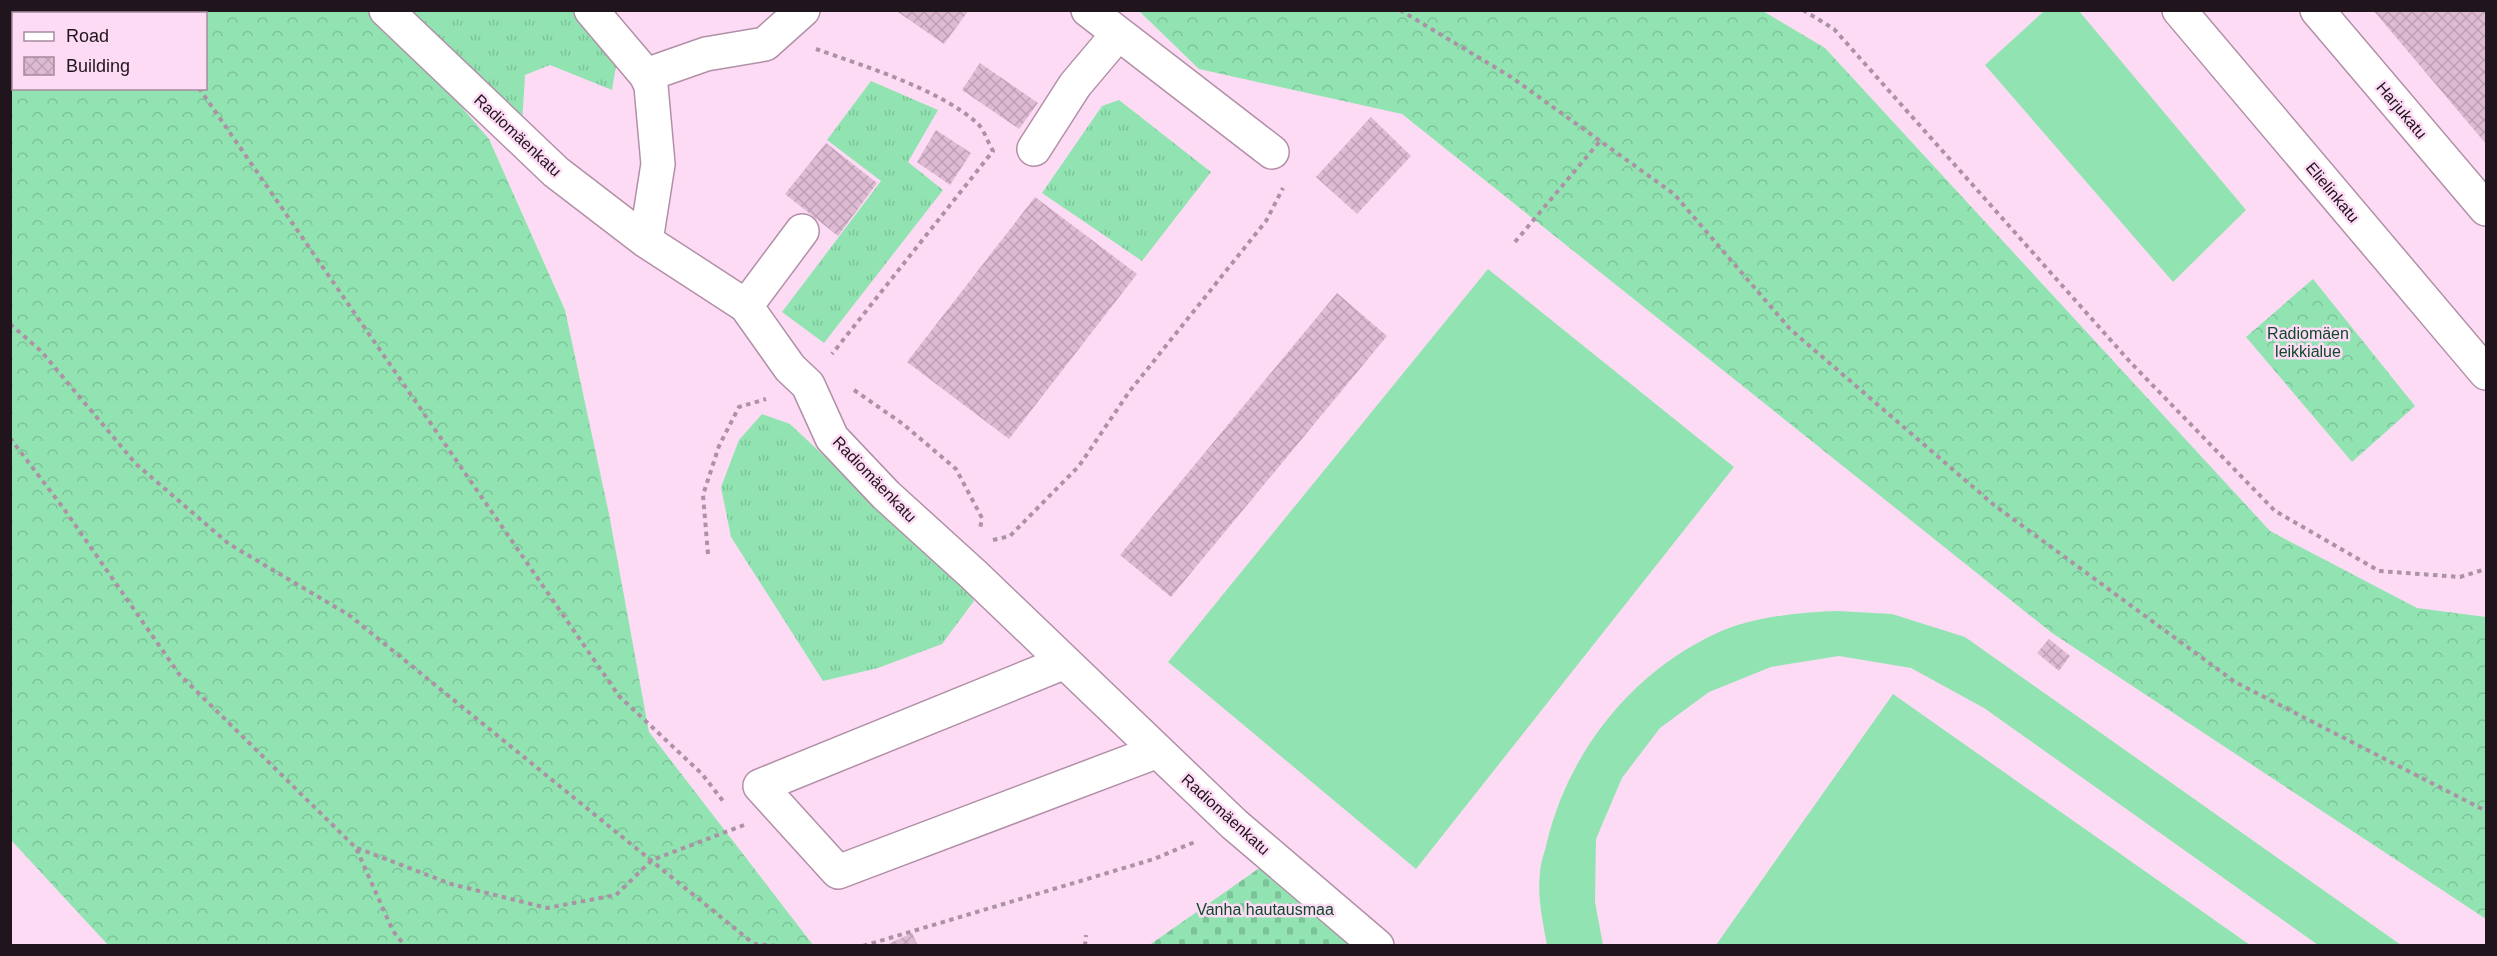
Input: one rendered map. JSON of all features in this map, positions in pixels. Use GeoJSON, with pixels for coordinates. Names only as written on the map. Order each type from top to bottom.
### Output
{"type":"FeatureCollection","features":[{"type":"Feature","properties":{"kind":"street","name":"Radiomäenkatu"},"geometry":{"type":"LineString","coordinates":[[386,10],[556,172],[646,241],[746,306],[790,368],[808,385],[832,438],[886,495],[976,559],[1065,662],[1158,752],[1234,824],[1377,945]]}},
{"type":"Feature","properties":{"kind":"street"},"geometry":{"type":"LineString","coordinates":[[591,10],[646,75],[651,86],[658,164],[646,241]]}},
{"type":"Feature","properties":{"kind":"street"},"geometry":{"type":"LineString","coordinates":[[646,75],[706,54],[765,44],[803,10]]}},
{"type":"Feature","properties":{"kind":"street"},"geometry":{"type":"LineString","coordinates":[[1088,10],[1272,152]]}},
{"type":"Feature","properties":{"kind":"street","name":"Elielinkatu"},"geometry":{"type":"LineString","coordinates":[[2179,10],[2487,373]]}},
{"type":"Feature","properties":{"kind":"street","name":"Harjukatu"},"geometry":{"type":"LineString","coordinates":[[2317,10],[2487,209]]}},
{"type":"Feature","properties":{"kind":"street"},"geometry":{"type":"LineString","coordinates":[[1034,149],[1075,85],[1118,34]]}},
{"type":"Feature","properties":{"kind":"street"},"geometry":{"type":"LineString","coordinates":[[746,306],[802,231]]}},
{"type":"Feature","properties":{"kind":"street"},"geometry":{"type":"LineString","coordinates":[[1065,662],[760,786],[838,872],[1158,752]]}},
{"type":"Feature","properties":{"kind":"path"},"geometry":{"type":"LineString","coordinates":[[1400,10],[1511,77],[1674,194],[1790,329],[1994,505],[2235,682],[2487,811]]}},
{"type":"Feature","properties":{"kind":"path"},"geometry":{"type":"LineString","coordinates":[[1803,10],[1834,29],[2131,363],[2276,511],[2379,571],[2460,577],[2487,569]]}},
{"type":"Feature","properties":{"kind":"path"},"geometry":{"type":"LineString","coordinates":[[775,34],[877,71],[939,99],[978,124],[993,151],[808,385]]}},
{"type":"Feature","properties":{"kind":"path"},"geometry":{"type":"LineString","coordinates":[[200,90],[619,696],[702,774],[729,809]]}},
{"type":"Feature","properties":{"kind":"path"},"geometry":{"type":"LineString","coordinates":[[1515,242],[1600,141]]}},
{"type":"Feature","properties":{"kind":"path"},"geometry":{"type":"LineString","coordinates":[[976,559],[1010,536],[1079,466],[1129,392],[1266,221],[1287,181],[1272,152]]}},
{"type":"Feature","properties":{"kind":"path"},"geometry":{"type":"LineString","coordinates":[[10,324],[41,351],[136,464],[229,544],[349,615],[754,944],[778,945]]}},
{"type":"Feature","properties":{"kind":"path"},"geometry":{"type":"LineString","coordinates":[[708,554],[703,495],[718,446],[740,407],[835,378],[903,424],[956,470],[982,518],[976,559]]}},
{"type":"Feature","properties":{"kind":"path"},"geometry":{"type":"LineString","coordinates":[[10,438],[64,509],[179,674],[356,848],[393,931],[405,945]]}},
{"type":"Feature","properties":{"kind":"path"},"geometry":{"type":"LineString","coordinates":[[356,848],[451,884],[547,908],[616,895],[652,860],[781,810]]}},
{"type":"Feature","properties":{"kind":"path"},"geometry":{"type":"LineString","coordinates":[[736,817],[742,826]]}},
{"type":"Feature","properties":{"kind":"path"},"geometry":{"type":"LineString","coordinates":[[863,945],[1154,859],[1234,824]]}},
{"type":"Feature","properties":{"kind":"path"},"geometry":{"type":"LineString","coordinates":[[1085,945],[1086,935]]}},
{"type":"Feature","properties":{"kind":"green space"},"geometry":{"type":"Polygon","coordinates":[[[11,11],[379,11],[489,139],[565,310],[609,514],[649,732],[813,945],[108,945],[11,840],[11,11]]]}},
{"type":"Feature","properties":{"kind":"green space"},"geometry":{"type":"Polygon","coordinates":[[[395,11],[575,11],[617,60],[612,90],[550,65],[525,75],[522,124],[395,11]]]}},
{"type":"Feature","properties":{"kind":"green space"},"geometry":{"type":"Polygon","coordinates":[[[1139,11],[1763,11],[1825,48],[2270,531],[2417,608],[2486,617],[2486,919],[2052,633],[1402,114],[1199,69],[1139,11]]]}},
{"type":"Feature","properties":{"kind":"green space"},"geometry":{"type":"Polygon","coordinates":[[[2044,11],[2079,11],[2246,210],[2173,282],[1985,65],[2044,11]]]}},
{"type":"Feature","properties":{"kind":"green space"},"geometry":{"type":"Polygon","coordinates":[[[871,81],[938,110],[908,162],[943,190],[824,343],[782,312],[881,181],[827,140],[871,81]]]}},
{"type":"Feature","properties":{"kind":"green space"},"geometry":{"type":"Polygon","coordinates":[[[1119,100],[1211,172],[1142,261],[1042,193],[1102,106],[1119,100]]]}},
{"type":"Feature","properties":{"kind":"green space"},"geometry":{"type":"Polygon","coordinates":[[[1488,269],[1734,467],[1416,869],[1168,662],[1488,269]]]}},
{"type":"Feature","properties":{"kind":"green space","name":"Radiomäen leikkialue"},"geometry":{"type":"Polygon","coordinates":[[[2313,279],[2415,406],[2352,462],[2246,337],[2313,279]]]}},
{"type":"Feature","properties":{"kind":"green space"},"geometry":{"type":"Polygon","coordinates":[[[762,414],[790,424],[968,591],[974,601],[942,644],[878,668],[823,681],[731,537],[721,487],[739,440],[762,414]]]}},
{"type":"Feature","properties":{"kind":"green space"},"geometry":{"type":"Polygon","coordinates":[[[1838,611],[1892,614],[1965,637],[2401,945],[2318,945],[1984,708],[1911,668],[1839,656],[1771,667],[1709,692],[1660,728],[1622,778],[1596,839],[1595,902],[1603,945],[1547,945],[1539,891],[1540,869],[1557,808],[1571,776],[1588,746],[1608,718],[1658,669],[1686,649],[1717,633],[1760,619],[1838,611]]]}},
{"type":"Feature","properties":{"kind":"green space"},"geometry":{"type":"Polygon","coordinates":[[[1893,694],[2250,945],[1716,945],[1893,694]]]}},
{"type":"Feature","properties":{"kind":"green space","name":"Vanha hautausmaa"},"geometry":{"type":"Polygon","coordinates":[[[1268,862],[1365,946],[1148,946],[1268,862]]]}},
{"type":"Feature","properties":{"kind":"building"},"geometry":{"type":"Polygon","coordinates":[[[895,10],[969,10],[944,44],[895,10]]]}},
{"type":"Feature","properties":{"kind":"building"},"geometry":{"type":"Polygon","coordinates":[[[2373,10],[2486,10],[2486,144],[2373,10]]]}},
{"type":"Feature","properties":{"kind":"building"},"geometry":{"type":"Polygon","coordinates":[[[980,63],[1038,103],[1019,129],[962,90],[980,63]]]}},
{"type":"Feature","properties":{"kind":"building"},"geometry":{"type":"Polygon","coordinates":[[[1371,117],[1411,156],[1357,214],[1316,177],[1371,117]]]}},
{"type":"Feature","properties":{"kind":"building"},"geometry":{"type":"Polygon","coordinates":[[[936,130],[971,153],[950,185],[917,162],[936,130]]]}},
{"type":"Feature","properties":{"kind":"building"},"geometry":{"type":"Polygon","coordinates":[[[826,143],[877,183],[838,236],[785,194],[826,143]]]}},
{"type":"Feature","properties":{"kind":"building"},"geometry":{"type":"Polygon","coordinates":[[[1035,197],[1137,274],[1009,439],[907,362],[1035,197]]]}},
{"type":"Feature","properties":{"kind":"building"},"geometry":{"type":"Polygon","coordinates":[[[1337,293],[1387,336],[1171,597],[1120,555],[1337,293]]]}},
{"type":"Feature","properties":{"kind":"building"},"geometry":{"type":"Polygon","coordinates":[[[2049,639],[2070,656],[2059,671],[2037,653],[2049,639]]]}},
{"type":"Feature","properties":{"kind":"building"},"geometry":{"type":"Polygon","coordinates":[[[912,933],[918,946],[884,946],[912,933]]]}}]}
